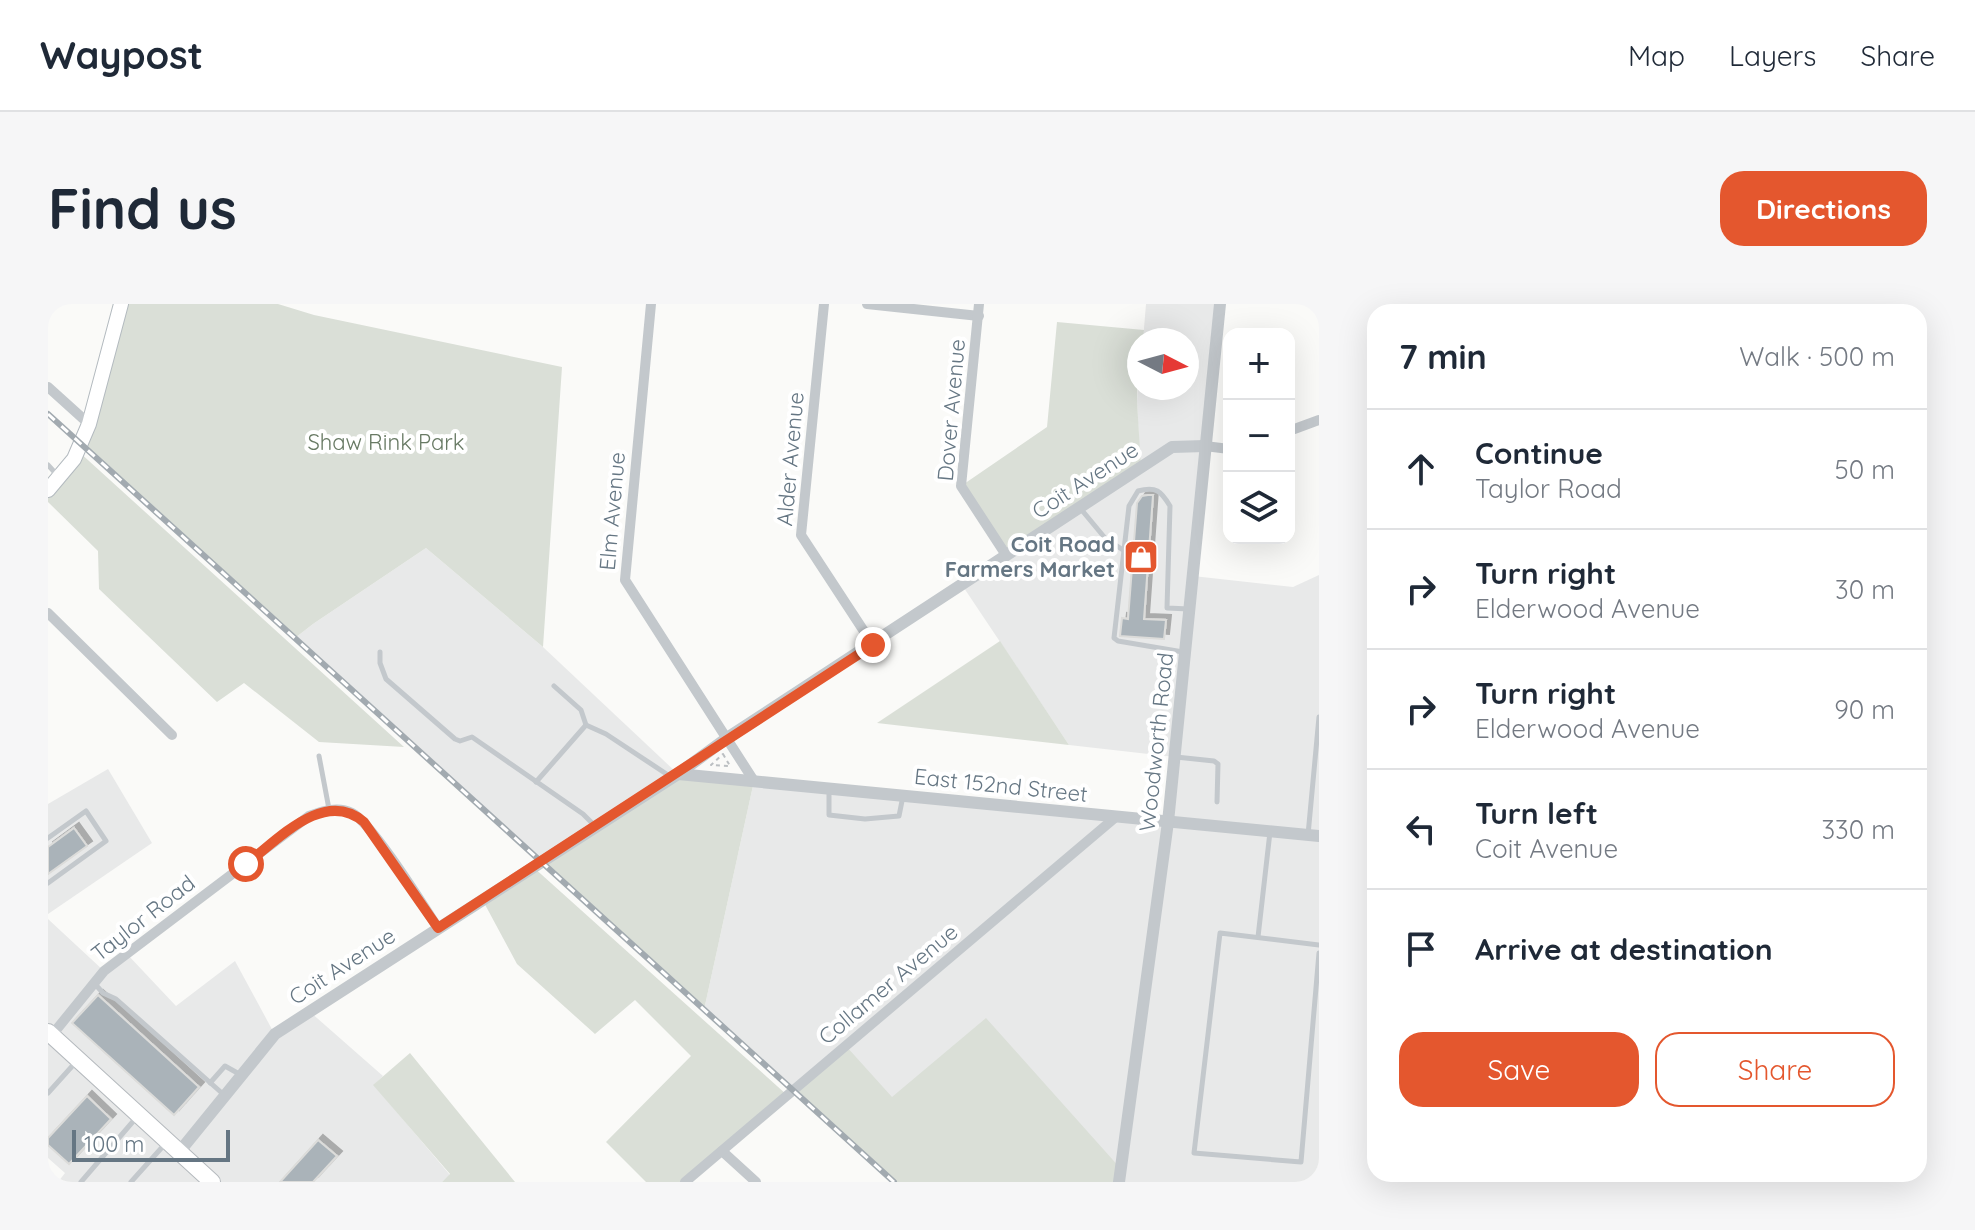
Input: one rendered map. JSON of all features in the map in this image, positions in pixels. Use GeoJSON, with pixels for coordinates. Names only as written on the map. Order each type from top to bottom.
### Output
{"type":"FeatureCollection","features":[{"type":"Feature","properties":{"kind":"main road"},"geometry":{"type":"LineString","coordinates":[[48,490],[74,459],[89,424],[121,304]]}},
{"type":"Feature","properties":{"kind":"main road"},"geometry":{"type":"LineString","coordinates":[[49,1036],[140,1114],[212,1182]]}},
{"type":"Feature","properties":{"kind":"street"},"geometry":{"type":"LineString","coordinates":[[643,304],[651,304]]}},
{"type":"Feature","properties":{"kind":"street","name":"Elm Avenue"},"geometry":{"type":"LineString","coordinates":[[651,304],[625,580],[754,781]]}},
{"type":"Feature","properties":{"kind":"street","name":"Alder Avenue"},"geometry":{"type":"LineString","coordinates":[[824,304],[801,535],[873,645]]}},
{"type":"Feature","properties":{"kind":"street"},"geometry":{"type":"LineString","coordinates":[[867,304],[979,310]]}},
{"type":"Feature","properties":{"kind":"street","name":"Woodworth Road"},"geometry":{"type":"LineString","coordinates":[[1119,1182],[1168,822],[1220,304]]}},
{"type":"Feature","properties":{"kind":"street","name":"Dover Avenue"},"geometry":{"type":"LineString","coordinates":[[979,310],[961,486],[1006,555]]}},
{"type":"Feature","properties":{"kind":"street"},"geometry":{"type":"LineString","coordinates":[[48,387],[89,424]]}},
{"type":"Feature","properties":{"kind":"street"},"geometry":{"type":"LineString","coordinates":[[1295,429],[1319,420]]}},
{"type":"Feature","properties":{"kind":"street"},"geometry":{"type":"LineString","coordinates":[[1205,446],[1223,448]]}},
{"type":"Feature","properties":{"kind":"street","name":"Coit Avenue"},"geometry":{"type":"LineString","coordinates":[[174,1145],[225,1096],[275,1034],[675,776],[727,738],[1172,447],[1205,446]]}},
{"type":"Feature","properties":{"kind":"street"},"geometry":{"type":"LineString","coordinates":[[48,613],[172,735]]}},
{"type":"Feature","properties":{"kind":"street","name":"East 152nd Street"},"geometry":{"type":"LineString","coordinates":[[675,776],[829,788],[1313,836]]}},
{"type":"Feature","properties":{"kind":"street"},"geometry":{"type":"LineString","coordinates":[[329,810],[350,812],[364,822],[438,928]]}},
{"type":"Feature","properties":{"kind":"street","name":"Taylor Road"},"geometry":{"type":"LineString","coordinates":[[49,1036],[104,971],[309,816],[329,810]]}},
{"type":"Feature","properties":{"kind":"street","name":"Collamer Avenue"},"geometry":{"type":"LineString","coordinates":[[685,1182],[1117,816]]}},
{"type":"Feature","properties":{"kind":"street"},"geometry":{"type":"LineString","coordinates":[[722,1151],[756,1182]]}},
{"type":"Feature","properties":{"kind":"lane"},"geometry":{"type":"LineString","coordinates":[[48,465],[60,478]]}},
{"type":"Feature","properties":{"kind":"lane"},"geometry":{"type":"LineString","coordinates":[[1185,652],[1114,638],[1129,506],[1138,491],[1147,488],[1162,492],[1170,506],[1167,608],[1190,609]]}},
{"type":"Feature","properties":{"kind":"lane"},"geometry":{"type":"LineString","coordinates":[[1079,508],[1105,538],[1123,550]]}},
{"type":"Feature","properties":{"kind":"lane"},"geometry":{"type":"LineString","coordinates":[[380,652],[386,679],[455,739],[460,741],[472,737],[595,826]]}},
{"type":"Feature","properties":{"kind":"lane"},"geometry":{"type":"LineString","coordinates":[[554,686],[581,710],[586,725],[675,776]]}},
{"type":"Feature","properties":{"kind":"lane"},"geometry":{"type":"LineString","coordinates":[[1313,836],[1319,717]]}},
{"type":"Feature","properties":{"kind":"lane"},"geometry":{"type":"LineString","coordinates":[[536,782],[586,725]]}},
{"type":"Feature","properties":{"kind":"lane"},"geometry":{"type":"LineString","coordinates":[[319,756],[329,810]]}},
{"type":"Feature","properties":{"kind":"lane"},"geometry":{"type":"LineString","coordinates":[[1175,756],[1218,764],[1217,802]]}},
{"type":"Feature","properties":{"kind":"lane"},"geometry":{"type":"LineString","coordinates":[[829,788],[829,815],[865,819],[899,816],[903,795]]}},
{"type":"Feature","properties":{"kind":"lane"},"geometry":{"type":"LineString","coordinates":[[48,838],[86,811],[106,841],[48,883]]}},
{"type":"Feature","properties":{"kind":"lane"},"geometry":{"type":"LineString","coordinates":[[1258,937],[1270,831]]}},
{"type":"Feature","properties":{"kind":"lane"},"geometry":{"type":"LineString","coordinates":[[1319,945],[1220,933],[1194,1153],[1301,1162],[1319,953]]}},
{"type":"Feature","properties":{"kind":"lane"},"geometry":{"type":"LineString","coordinates":[[94,983],[225,1096]]}},
{"type":"Feature","properties":{"kind":"lane"},"geometry":{"type":"LineString","coordinates":[[48,1093],[78,1059]]}},
{"type":"Feature","properties":{"kind":"lane"},"geometry":{"type":"LineString","coordinates":[[210,1083],[225,1066],[242,1076]]}},
{"type":"Feature","properties":{"kind":"lane"},"geometry":{"type":"LineString","coordinates":[[81,1182],[140,1114]]}},
{"type":"Feature","properties":{"kind":"lane"},"geometry":{"type":"LineString","coordinates":[[131,1182],[174,1145]]}},
{"type":"Feature","properties":{"kind":"shaded area"},"geometry":{"type":"Polygon","coordinates":[[[1146,304],[1220,304],[1193,576],[1293,587],[1319,575],[1319,1182],[1119,1182],[891,1098],[794,1090],[704,1010],[754,781],[1168,821],[1175,757],[1069,745],[962,585],[1140,467],[1137,400],[1199,400],[1199,328],[1144,328],[1146,304]]]}},
{"type":"Feature","properties":{"kind":"shaded area"},"geometry":{"type":"Polygon","coordinates":[[[426,548],[543,647],[678,774],[540,861],[295,638],[426,548]]]}},
{"type":"Feature","properties":{"kind":"shaded area"},"geometry":{"type":"Polygon","coordinates":[[[108,769],[152,843],[48,914],[48,804],[108,769]]]}},
{"type":"Feature","properties":{"kind":"shaded area"},"geometry":{"type":"Polygon","coordinates":[[[48,919],[104,971],[127,954],[176,1006],[235,961],[274,1033],[309,1011],[383,1076],[374,1085],[450,1175],[442,1182],[58,1182],[65,1173],[48,1158],[48,919]]]}},
{"type":"Feature","properties":{"kind":"green space","name":"Shaw Rink Park"},"geometry":{"type":"Polygon","coordinates":[[[121,304],[278,304],[314,315],[562,367],[543,647],[426,548],[295,638],[81,443],[121,304]]]}},
{"type":"Feature","properties":{"kind":"green space"},"geometry":{"type":"Polygon","coordinates":[[[1057,322],[1127,328],[1127,400],[1137,400],[1141,467],[1006,555],[961,486],[1047,427],[1057,322]]]}},
{"type":"Feature","properties":{"kind":"green space"},"geometry":{"type":"Polygon","coordinates":[[[78,451],[404,747],[319,742],[244,683],[217,702],[99,589],[98,551],[48,502],[48,490],[78,451]]]}},
{"type":"Feature","properties":{"kind":"green space"},"geometry":{"type":"Polygon","coordinates":[[[1000,641],[1069,745],[877,723],[1000,641]]]}},
{"type":"Feature","properties":{"kind":"green space"},"geometry":{"type":"Polygon","coordinates":[[[678,774],[754,781],[704,1010],[540,861],[678,774]]]}},
{"type":"Feature","properties":{"kind":"green space"},"geometry":{"type":"Polygon","coordinates":[[[532,866],[787,1095],[685,1182],[646,1182],[606,1142],[691,1056],[635,1000],[595,1034],[517,964],[482,899],[532,866]]]}},
{"type":"Feature","properties":{"kind":"green space"},"geometry":{"type":"Polygon","coordinates":[[[986,1018],[1121,1169],[1119,1182],[894,1182],[794,1090],[846,1046],[892,1097],[986,1018]]]}},
{"type":"Feature","properties":{"kind":"green space"},"geometry":{"type":"Polygon","coordinates":[[[410,1053],[515,1182],[442,1182],[450,1174],[373,1085],[410,1053]]]}},
{"type":"Feature","properties":{"kind":"building","name":"Coit Road Farmers Market"},"geometry":{"type":"Polygon","coordinates":[[[1153,495],[1144,619],[1166,620],[1164,639],[1120,636],[1122,618],[1128,619],[1137,503],[1142,496],[1153,495]]]}},
{"type":"Feature","properties":{"kind":"building"},"geometry":{"type":"Polygon","coordinates":[[[74,828],[87,846],[48,874],[48,847],[74,828]]]}},
{"type":"Feature","properties":{"kind":"building"},"geometry":{"type":"Polygon","coordinates":[[[98,995],[199,1087],[174,1115],[72,1023],[98,995]]]}},
{"type":"Feature","properties":{"kind":"building"},"geometry":{"type":"Polygon","coordinates":[[[87,1096],[111,1119],[69,1164],[48,1145],[48,1138],[87,1096]]]}},
{"type":"Feature","properties":{"kind":"building"},"geometry":{"type":"Polygon","coordinates":[[[318,1140],[337,1156],[313,1182],[280,1182],[318,1140]]]}},
{"type":"Feature","properties":{"kind":"railway"},"geometry":{"type":"LineString","coordinates":[[48,414],[894,1182]]}},
{"type":"Feature","properties":{"kind":"place","name":"Coit Road Farmers Market"},"geometry":{"type":"Point","coordinates":[1141,557]}},
{"type":"Feature","properties":{"kind":"route"},"geometry":{"type":"LineString","coordinates":[[246,864],[309,816],[342,809],[364,822],[438,928],[873,645]]}}]}
